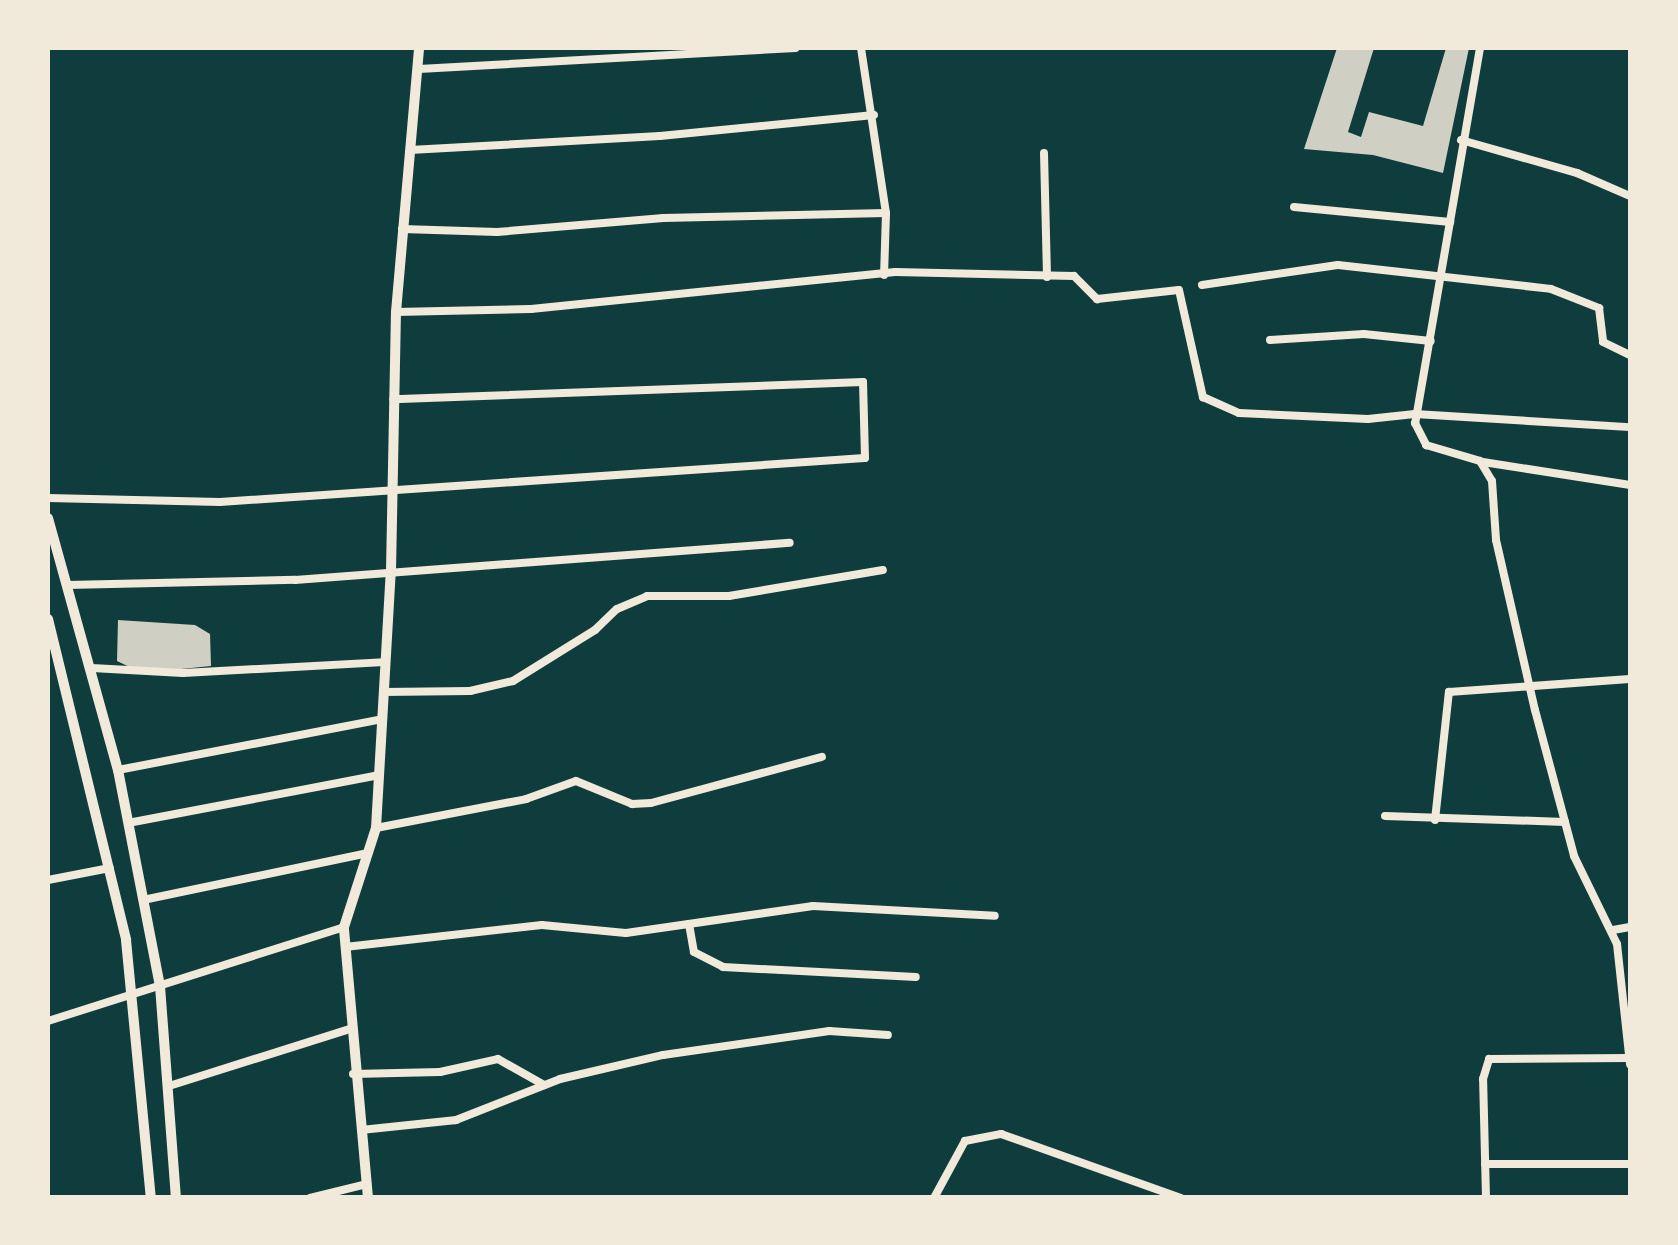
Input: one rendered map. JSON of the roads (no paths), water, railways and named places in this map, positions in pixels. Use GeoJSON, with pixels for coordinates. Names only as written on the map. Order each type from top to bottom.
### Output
{"type":"FeatureCollection","features":[{"type":"Feature","properties":{"kind":"street"},"geometry":{"type":"LineString","coordinates":[[368,1198],[352,1074],[344,927],[372,853],[376,828],[391,571],[396,312],[419,48]]}},
{"type":"Feature","properties":{"kind":"street"},"geometry":{"type":"LineString","coordinates":[[419,68],[795,48]]}},
{"type":"Feature","properties":{"kind":"street"},"geometry":{"type":"LineString","coordinates":[[861,48],[886,213],[884,275]]}},
{"type":"Feature","properties":{"kind":"street"},"geometry":{"type":"LineString","coordinates":[[1480,48],[1415,414],[1426,445],[1480,461],[1630,485]]}},
{"type":"Feature","properties":{"kind":"street"},"geometry":{"type":"LineString","coordinates":[[410,150],[660,136],[874,115]]}},
{"type":"Feature","properties":{"kind":"street"},"geometry":{"type":"LineString","coordinates":[[1462,140],[1577,173],[1630,196]]}},
{"type":"Feature","properties":{"kind":"street"},"geometry":{"type":"LineString","coordinates":[[1044,153],[1047,277]]}},
{"type":"Feature","properties":{"kind":"street"},"geometry":{"type":"LineString","coordinates":[[1294,207],[1450,222]]}},
{"type":"Feature","properties":{"kind":"street"},"geometry":{"type":"LineString","coordinates":[[401,228],[497,232],[664,218],[886,213]]}},
{"type":"Feature","properties":{"kind":"street"},"geometry":{"type":"LineString","coordinates":[[1202,285],[1338,265],[1551,288],[1592,302],[1602,314],[1603,342],[1630,355]]}},
{"type":"Feature","properties":{"kind":"street"},"geometry":{"type":"LineString","coordinates":[[396,312],[531,309],[884,275],[1074,276],[1097,299],[1179,290],[1203,398],[1238,413],[1368,419],[1415,414],[1630,427]]}},
{"type":"Feature","properties":{"kind":"street"},"geometry":{"type":"LineString","coordinates":[[1270,340],[1364,334],[1430,341]]}},
{"type":"Feature","properties":{"kind":"street"},"geometry":{"type":"LineString","coordinates":[[48,498],[220,502],[865,458],[863,382],[394,400]]}},
{"type":"Feature","properties":{"kind":"street"},"geometry":{"type":"LineString","coordinates":[[1480,461],[1494,491],[1496,540],[1574,856],[1613,930],[1629,1061],[1490,1059],[1483,1079],[1486,1198]]}},
{"type":"Feature","properties":{"kind":"street"},"geometry":{"type":"LineString","coordinates":[[48,518],[118,770],[160,986],[176,1198]]}},
{"type":"Feature","properties":{"kind":"street"},"geometry":{"type":"LineString","coordinates":[[67,585],[295,580],[790,543]]}},
{"type":"Feature","properties":{"kind":"street"},"geometry":{"type":"LineString","coordinates":[[383,692],[470,691],[513,681],[586,636],[617,608],[647,596],[729,596],[883,570]]}},
{"type":"Feature","properties":{"kind":"street"},"geometry":{"type":"LineString","coordinates":[[48,619],[110,868],[132,994],[150,1198]]}},
{"type":"Feature","properties":{"kind":"street"},"geometry":{"type":"LineString","coordinates":[[92,668],[195,673],[384,662]]}},
{"type":"Feature","properties":{"kind":"street"},"geometry":{"type":"LineString","coordinates":[[1434,820],[1448,692],[1630,679]]}},
{"type":"Feature","properties":{"kind":"street"},"geometry":{"type":"LineString","coordinates":[[118,770],[382,719]]}},
{"type":"Feature","properties":{"kind":"street"},"geometry":{"type":"LineString","coordinates":[[376,828],[526,799],[576,781],[632,804],[651,803],[822,757]]}},
{"type":"Feature","properties":{"kind":"street"},"geometry":{"type":"LineString","coordinates":[[128,823],[379,775]]}},
{"type":"Feature","properties":{"kind":"street"},"geometry":{"type":"LineString","coordinates":[[1385,816],[1565,822]]}},
{"type":"Feature","properties":{"kind":"street"},"geometry":{"type":"LineString","coordinates":[[143,900],[372,853]]}},
{"type":"Feature","properties":{"kind":"street"},"geometry":{"type":"LineString","coordinates":[[48,880],[110,868]]}},
{"type":"Feature","properties":{"kind":"street"},"geometry":{"type":"LineString","coordinates":[[345,947],[542,924],[609,933],[813,906],[995,916]]}},
{"type":"Feature","properties":{"kind":"street"},"geometry":{"type":"LineString","coordinates":[[690,924],[694,952],[723,967],[779,975],[916,977]]}},
{"type":"Feature","properties":{"kind":"street"},"geometry":{"type":"LineString","coordinates":[[48,1021],[344,927]]}},
{"type":"Feature","properties":{"kind":"street"},"geometry":{"type":"LineString","coordinates":[[1613,930],[1630,928]]}},
{"type":"Feature","properties":{"kind":"street"},"geometry":{"type":"LineString","coordinates":[[169,1086],[350,1029]]}},
{"type":"Feature","properties":{"kind":"street"},"geometry":{"type":"LineString","coordinates":[[361,1130],[456,1120],[590,1070],[745,1041],[829,1031],[888,1035]]}},
{"type":"Feature","properties":{"kind":"street"},"geometry":{"type":"LineString","coordinates":[[352,1074],[440,1072],[498,1059],[544,1085]]}},
{"type":"Feature","properties":{"kind":"street"},"geometry":{"type":"LineString","coordinates":[[934,1198],[965,1141],[1001,1134],[1180,1198]]}},
{"type":"Feature","properties":{"kind":"street"},"geometry":{"type":"LineString","coordinates":[[1486,1164],[1630,1164]]}},
{"type":"Feature","properties":{"kind":"street"},"geometry":{"type":"LineString","coordinates":[[310,1198],[367,1184]]}}]}
